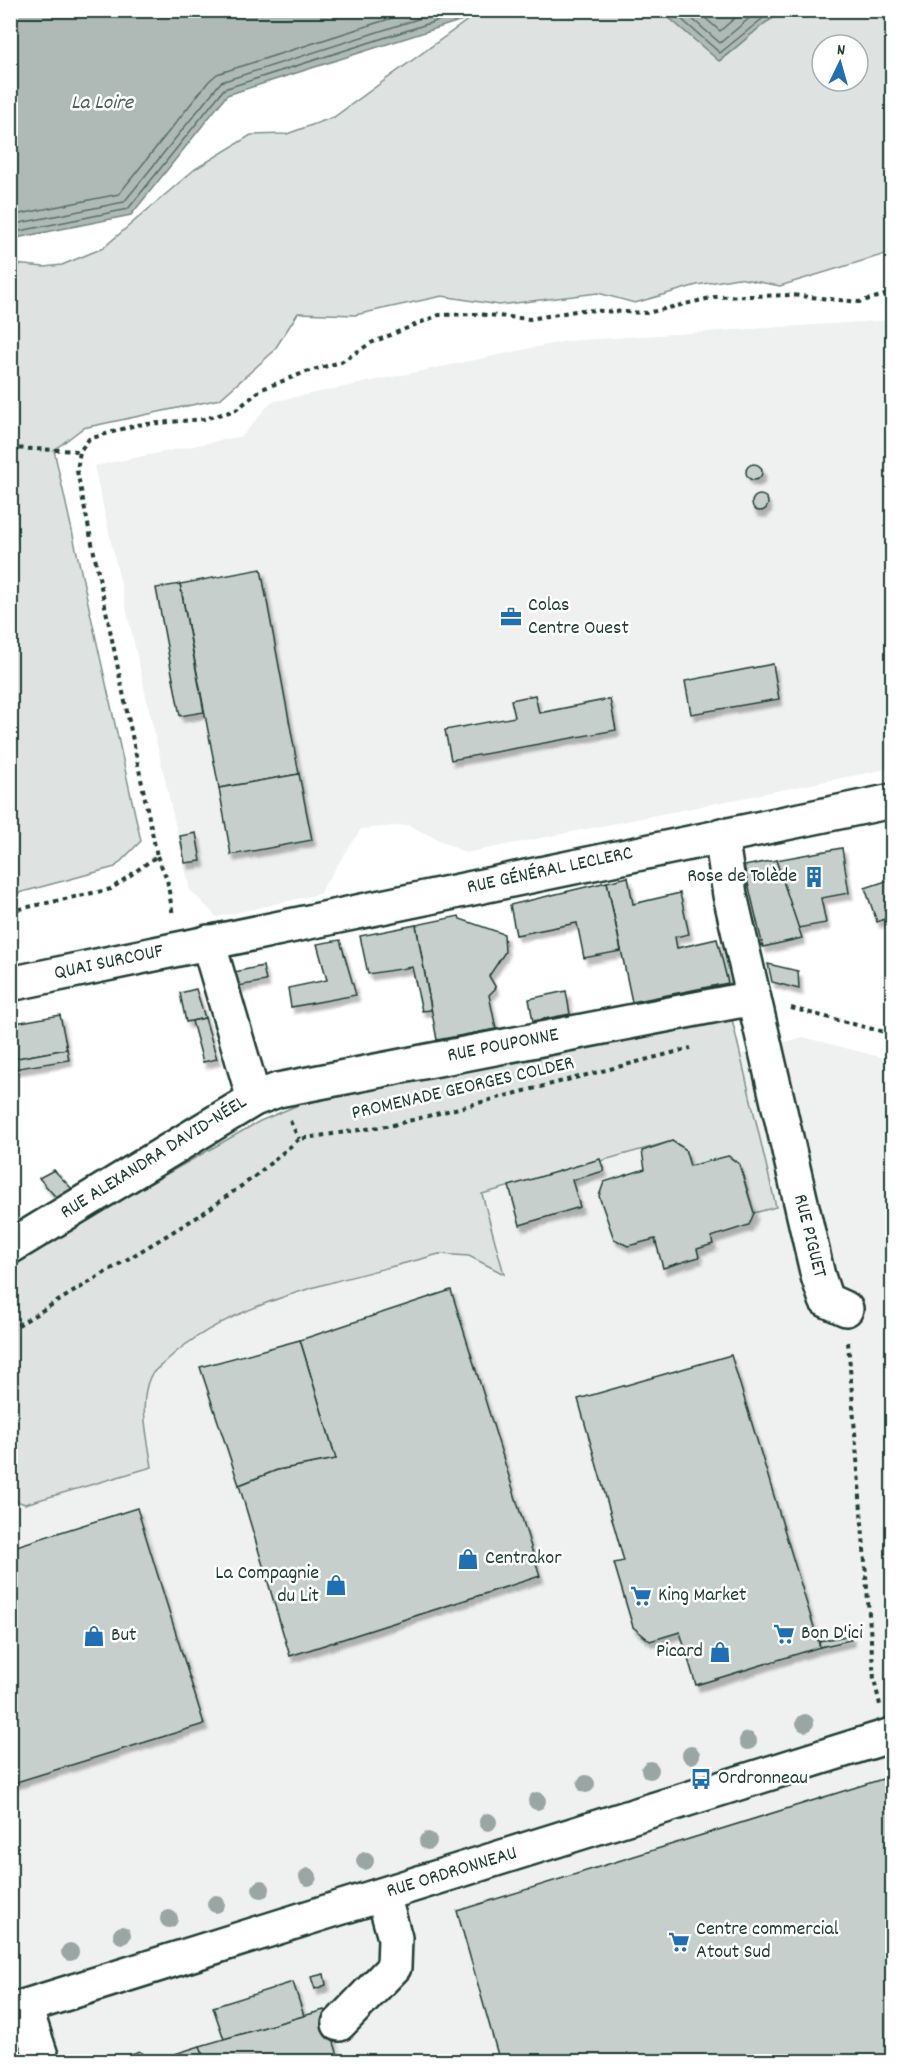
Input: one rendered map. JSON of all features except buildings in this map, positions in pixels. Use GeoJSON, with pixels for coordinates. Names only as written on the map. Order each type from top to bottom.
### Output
{"type":"FeatureCollection","features":[{"type":"Feature","properties":{"kind":"street","name":"RUE GÉNÉRAL LECLERC"},"geometry":{"type":"LineString","coordinates":[[208,942],[892,801]]}},
{"type":"Feature","properties":{"kind":"street","name":"RUE PIGUET"},"geometry":{"type":"LineString","coordinates":[[721,835],[730,895],[818,1276],[826,1300],[846,1309]]}},
{"type":"Feature","properties":{"kind":"street","name":"QUAI SURCOUF"},"geometry":{"type":"LineString","coordinates":[[10,984],[208,942]]}},
{"type":"Feature","properties":{"kind":"street","name":"RUE ALEXANDRA DAVID-NÉEL"},"geometry":{"type":"LineString","coordinates":[[10,1246],[254,1099],[208,942]]}},
{"type":"Feature","properties":{"kind":"street","name":"RUE POUPONNE"},"geometry":{"type":"LineString","coordinates":[[254,1099],[291,1087],[753,998]]}},
{"type":"Feature","properties":{"kind":"street","name":"RUE ORDRONNEAU"},"geometry":{"type":"LineString","coordinates":[[18,2009],[890,1736]]}},
{"type":"Feature","properties":{"kind":"street"},"geometry":{"type":"LineString","coordinates":[[339,2024],[394,1967],[395,1938],[383,1895]]}},
{"type":"Feature","properties":{"kind":"street"},"geometry":{"type":"LineString","coordinates":[[18,2009],[43,2061]]}},
{"type":"Feature","properties":{"kind":"path"},"geometry":{"type":"LineString","coordinates":[[172,908],[167,879],[157,856],[77,471],[81,451],[89,439],[136,425],[204,419],[236,410],[262,389],[306,372],[341,362],[370,343],[439,315],[476,314],[530,319],[581,310],[647,313],[716,297],[791,295],[859,302],[892,292]]}},
{"type":"Feature","properties":{"kind":"path"},"geometry":{"type":"LineString","coordinates":[[10,448],[81,451]]}},
{"type":"Feature","properties":{"kind":"path"},"geometry":{"type":"LineString","coordinates":[[10,911],[111,889],[157,856]]}},
{"type":"Feature","properties":{"kind":"path"},"geometry":{"type":"LineString","coordinates":[[753,998],[892,1034]]}},
{"type":"Feature","properties":{"kind":"path","name":"PROMENADE GEORGES COLDER"},"geometry":{"type":"LineString","coordinates":[[10,1330],[199,1216],[254,1177],[299,1139],[393,1125],[702,1045]]}},
{"type":"Feature","properties":{"kind":"path"},"geometry":{"type":"LineString","coordinates":[[846,1309],[874,1679],[890,1736]]}},
{"type":"Feature","properties":{"kind":"shaded area"},"geometry":{"type":"Polygon","coordinates":[[[491,11],[664,11],[720,61],[765,23],[785,11],[892,11],[892,252],[780,286],[738,278],[697,285],[635,303],[598,293],[499,305],[442,296],[355,315],[298,313],[273,352],[220,399],[83,428],[54,450],[141,841],[115,867],[11,895],[11,268],[15,264],[44,267],[62,265],[103,248],[195,169],[251,135],[287,134],[334,117],[472,17],[491,11]]]}},
{"type":"Feature","properties":{"kind":"shaded area","name":"Colas Centre Ouest"},"geometry":{"type":"Polygon","coordinates":[[[892,320],[892,768],[466,853],[408,825],[361,829],[319,894],[217,917],[190,890],[94,466],[242,436],[271,402],[566,341],[892,320]]]}},
{"type":"Feature","properties":{"kind":"shaded area"},"geometry":{"type":"Polygon","coordinates":[[[732,1019],[776,1207],[754,1213],[740,1164],[729,1156],[690,1166],[685,1149],[672,1141],[482,1194],[504,1274],[469,1256],[439,1254],[295,1293],[224,1321],[193,1339],[150,1377],[146,1387],[144,1410],[152,1467],[25,1504],[11,1499],[10,1263],[260,1121],[298,1105],[732,1019]]]}},
{"type":"Feature","properties":{"kind":"shaded area"},"geometry":{"type":"Polygon","coordinates":[[[803,1037],[892,1060],[892,2061],[11,2061],[10,1367],[311,1188],[751,1098],[741,1054],[803,1037]]]}},
{"type":"Feature","properties":{"kind":"water","name":"La Loire"},"geometry":{"type":"Polygon","coordinates":[[[11,10],[491,11],[227,95],[131,215],[11,239],[11,10]]]}},
{"type":"Feature","properties":{"kind":"water"},"geometry":{"type":"Polygon","coordinates":[[[661,11],[785,11],[765,23],[719,61],[661,11]]]}},
{"type":"Feature","properties":{"kind":"place","name":"Colas Centre Ouest"},"geometry":{"type":"Point","coordinates":[511,617]}},
{"type":"Feature","properties":{"kind":"place","name":"Rose de Tolède"},"geometry":{"type":"Point","coordinates":[814,877]}},
{"type":"Feature","properties":{"kind":"place","name":"Centrakor"},"geometry":{"type":"Point","coordinates":[468,1559]}},
{"type":"Feature","properties":{"kind":"place","name":"La Compagnie du Lit"},"geometry":{"type":"Point","coordinates":[336,1585]}},
{"type":"Feature","properties":{"kind":"place","name":"King Market"},"geometry":{"type":"Point","coordinates":[641,1596]}},
{"type":"Feature","properties":{"kind":"place","name":"Bon D'ici"},"geometry":{"type":"Point","coordinates":[784,1634]}},
{"type":"Feature","properties":{"kind":"place","name":"But"},"geometry":{"type":"Point","coordinates":[94,1636]}},
{"type":"Feature","properties":{"kind":"place","name":"Picard"},"geometry":{"type":"Point","coordinates":[720,1652]}},
{"type":"Feature","properties":{"kind":"place","name":"Ordronneau"},"geometry":{"type":"Point","coordinates":[701,1779]}},
{"type":"Feature","properties":{"kind":"place","name":"Centre commercial Atout Sud"},"geometry":{"type":"Point","coordinates":[679,1942]}}]}
